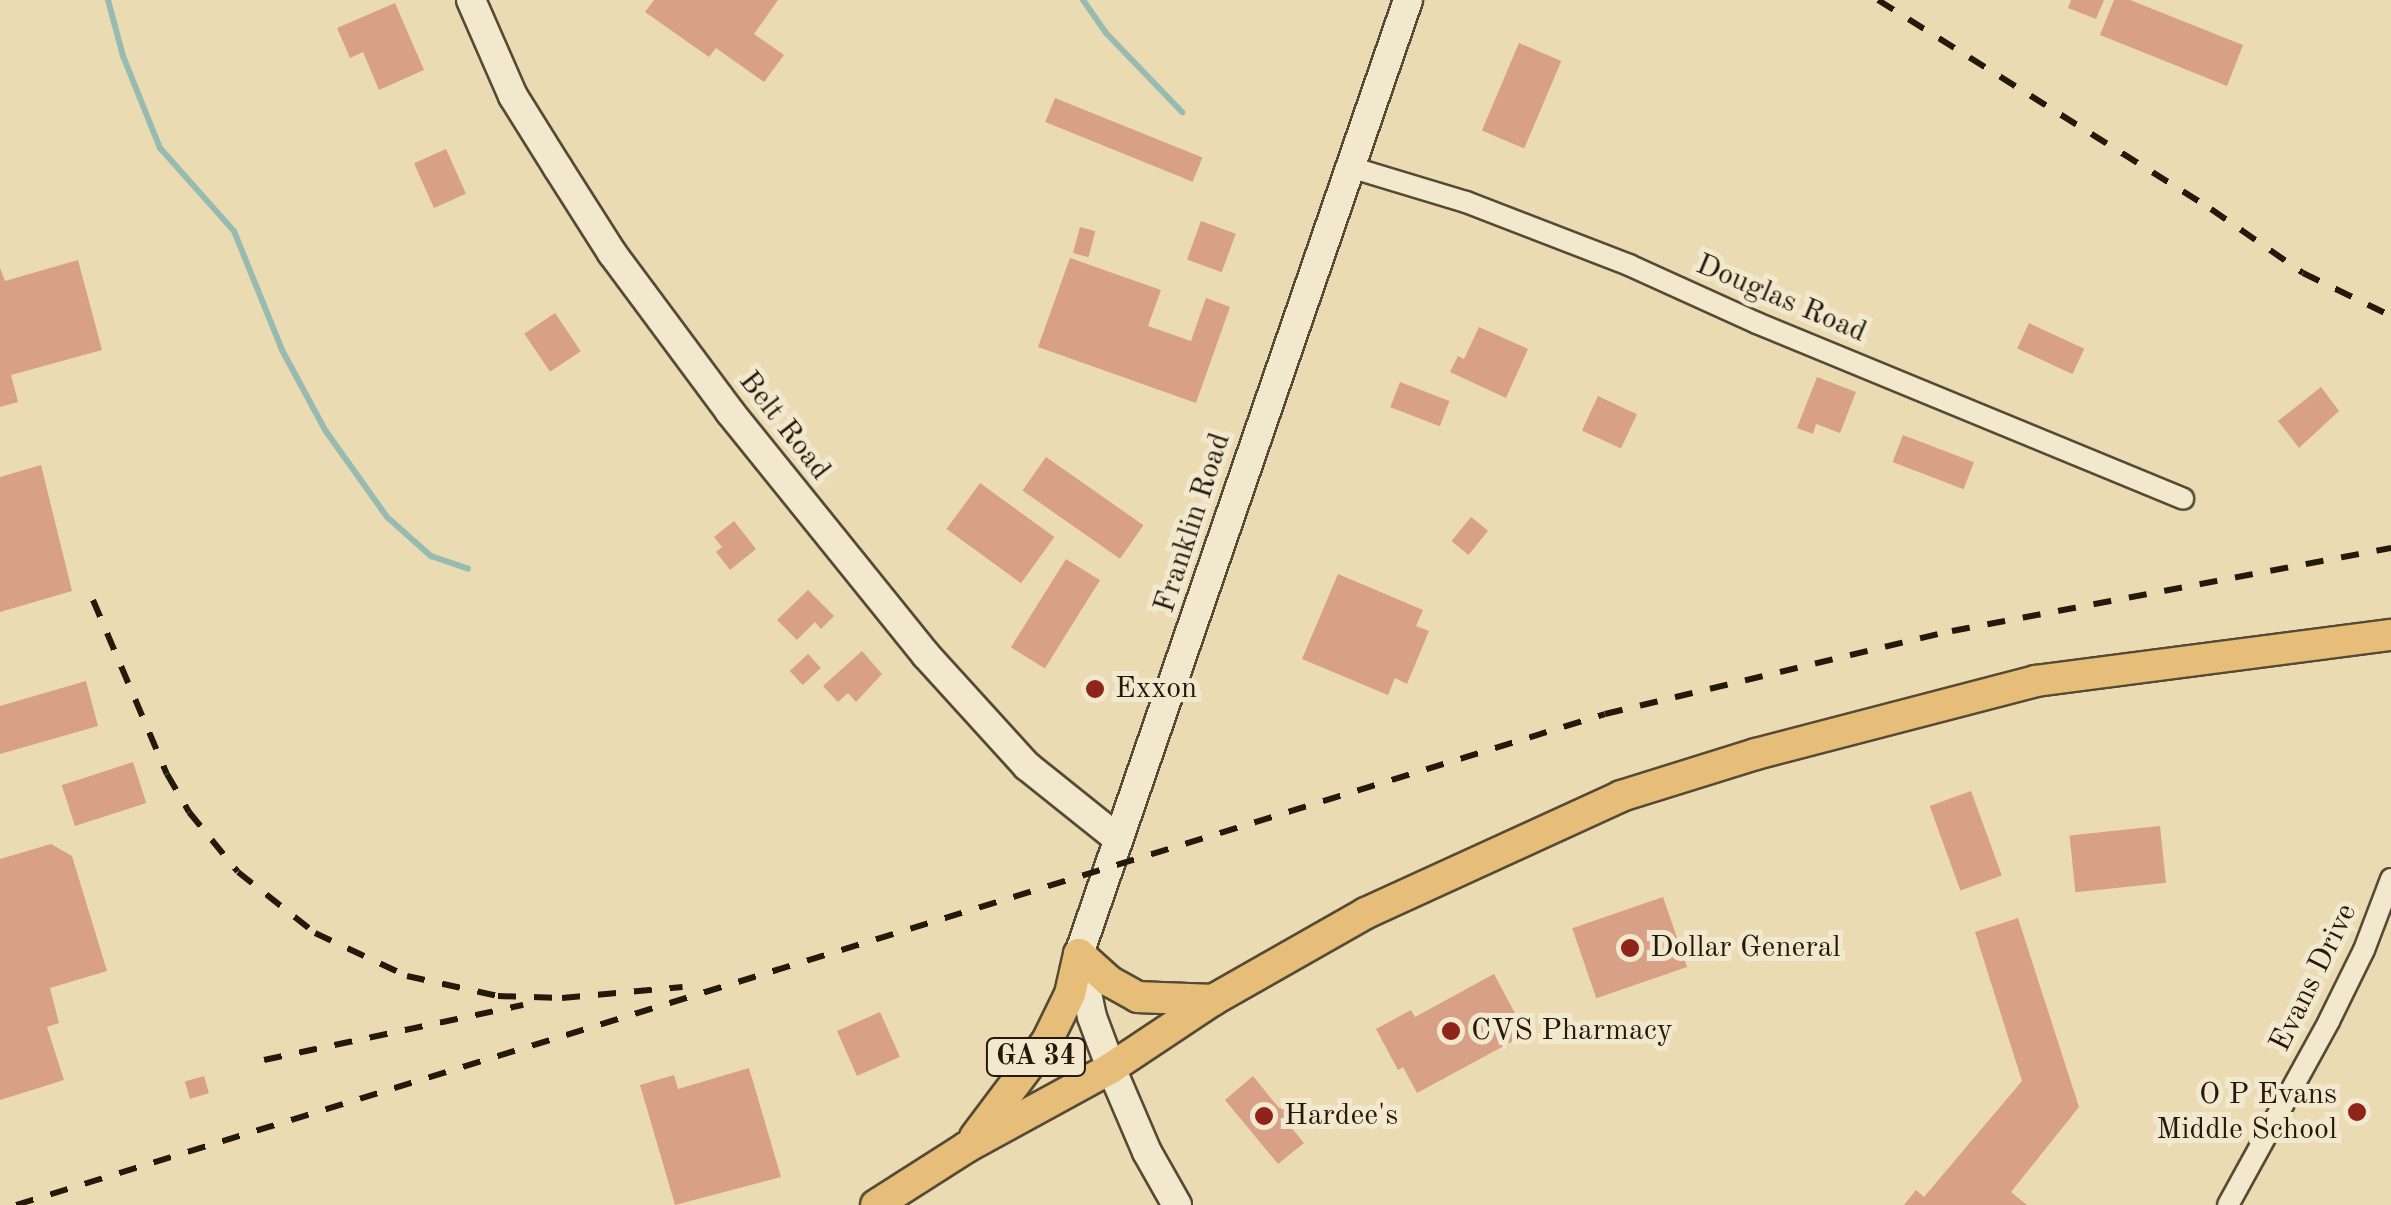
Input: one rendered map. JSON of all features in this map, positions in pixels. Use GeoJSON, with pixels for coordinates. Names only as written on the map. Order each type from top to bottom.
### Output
{"type":"FeatureCollection","features":[{"type":"Feature","properties":{"kind":"main road"},"geometry":{"type":"LineString","coordinates":[[876,1205],[967,1148],[1110,1068],[1213,1000],[1366,913],[1621,796],[1756,754],[2036,682],[2391,634]]}},
{"type":"Feature","properties":{"kind":"main road"},"geometry":{"type":"LineString","coordinates":[[1079,954],[1109,981],[1138,997],[1213,1000]]}},
{"type":"Feature","properties":{"kind":"main road","name":"GA 34"},"geometry":{"type":"LineString","coordinates":[[967,1148],[1047,1041],[1070,994],[1079,954]]}},
{"type":"Feature","properties":{"kind":"street","name":"Belt Road"},"geometry":{"type":"LineString","coordinates":[[471,0],[513,96],[558,168],[612,253],[730,412],[936,666],[1027,766],[1117,838]]}},
{"type":"Feature","properties":{"kind":"street","name":"Franklin Road"},"geometry":{"type":"LineString","coordinates":[[1177,1205],[1147,1152],[1110,1068],[1092,1017],[1079,954],[1408,0]]}},
{"type":"Feature","properties":{"kind":"street","name":"Douglas Road"},"geometry":{"type":"LineString","coordinates":[[1350,168],[1466,202],[1629,265],[1757,323],[2183,499]]}},
{"type":"Feature","properties":{"kind":"street","name":"Evans Drive"},"geometry":{"type":"LineString","coordinates":[[2228,1205],[2329,1021],[2364,950],[2391,880]]}},
{"type":"Feature","properties":{"kind":"building"},"geometry":{"type":"Polygon","coordinates":[[[654,0],[778,0],[754,34],[784,55],[764,82],[716,48],[709,57],[645,12],[654,0]]]}},
{"type":"Feature","properties":{"kind":"building"},"geometry":{"type":"Polygon","coordinates":[[[2071,0],[2104,0],[2096,19],[2068,8],[2071,0]]]}},
{"type":"Feature","properties":{"kind":"building"},"geometry":{"type":"Polygon","coordinates":[[[2114,0],[2130,0],[2243,45],[2227,86],[2100,35],[2114,0]]]}},
{"type":"Feature","properties":{"kind":"building"},"geometry":{"type":"Polygon","coordinates":[[[395,3],[424,70],[379,90],[363,52],[350,58],[337,28],[395,3]]]}},
{"type":"Feature","properties":{"kind":"building"},"geometry":{"type":"Polygon","coordinates":[[[1519,43],[1561,61],[1524,148],[1482,130],[1519,43]]]}},
{"type":"Feature","properties":{"kind":"building"},"geometry":{"type":"Polygon","coordinates":[[[1055,98],[1202,158],[1193,182],[1045,122],[1055,98]]]}},
{"type":"Feature","properties":{"kind":"building"},"geometry":{"type":"Polygon","coordinates":[[[446,149],[466,194],[434,208],[414,163],[446,149]]]}},
{"type":"Feature","properties":{"kind":"building"},"geometry":{"type":"Polygon","coordinates":[[[1201,221],[1236,234],[1222,272],[1187,260],[1201,221]]]}},
{"type":"Feature","properties":{"kind":"building"},"geometry":{"type":"Polygon","coordinates":[[[1080,227],[1095,231],[1088,257],[1073,253],[1080,227]]]}},
{"type":"Feature","properties":{"kind":"building"},"geometry":{"type":"Polygon","coordinates":[[[1070,258],[1161,290],[1148,326],[1191,341],[1206,298],[1230,307],[1196,403],[1038,347],[1070,258]]]}},
{"type":"Feature","properties":{"kind":"building"},"geometry":{"type":"Polygon","coordinates":[[[78,260],[102,350],[11,375],[18,402],[0,407],[0,268],[5,281],[78,260]]]}},
{"type":"Feature","properties":{"kind":"building"},"geometry":{"type":"Polygon","coordinates":[[[555,313],[581,351],[550,372],[524,334],[555,313]]]}},
{"type":"Feature","properties":{"kind":"building"},"geometry":{"type":"Polygon","coordinates":[[[2029,323],[2084,349],[2072,374],[2017,348],[2029,323]]]}},
{"type":"Feature","properties":{"kind":"building"},"geometry":{"type":"Polygon","coordinates":[[[1479,327],[1528,349],[1506,398],[1450,372],[1458,356],[1464,359],[1479,327]]]}},
{"type":"Feature","properties":{"kind":"building"},"geometry":{"type":"Polygon","coordinates":[[[1817,377],[1856,392],[1840,433],[1816,424],[1813,434],[1797,428],[1817,377]]]}},
{"type":"Feature","properties":{"kind":"building"},"geometry":{"type":"Polygon","coordinates":[[[1400,382],[1449,401],[1440,426],[1390,407],[1400,382]]]}},
{"type":"Feature","properties":{"kind":"building"},"geometry":{"type":"Polygon","coordinates":[[[2321,387],[2339,411],[2299,448],[2278,421],[2321,387]]]}},
{"type":"Feature","properties":{"kind":"building"},"geometry":{"type":"Polygon","coordinates":[[[1598,396],[1637,414],[1621,449],[1582,430],[1598,396]]]}},
{"type":"Feature","properties":{"kind":"building"},"geometry":{"type":"Polygon","coordinates":[[[1903,435],[1974,462],[1964,489],[1893,462],[1903,435]]]}},
{"type":"Feature","properties":{"kind":"building"},"geometry":{"type":"Polygon","coordinates":[[[1046,457],[1143,525],[1120,559],[1022,491],[1046,457]]]}},
{"type":"Feature","properties":{"kind":"building"},"geometry":{"type":"Polygon","coordinates":[[[41,465],[72,591],[0,612],[0,477],[41,465]]]}},
{"type":"Feature","properties":{"kind":"building"},"geometry":{"type":"Polygon","coordinates":[[[980,483],[1054,537],[1021,583],[946,529],[980,483]]]}},
{"type":"Feature","properties":{"kind":"building"},"geometry":{"type":"Polygon","coordinates":[[[1471,517],[1488,531],[1469,555],[1451,541],[1471,517]]]}},
{"type":"Feature","properties":{"kind":"building"},"geometry":{"type":"Polygon","coordinates":[[[734,521],[756,549],[730,570],[716,552],[722,547],[714,537],[734,521]]]}},
{"type":"Feature","properties":{"kind":"building"},"geometry":{"type":"Polygon","coordinates":[[[1066,559],[1100,580],[1045,668],[1011,647],[1066,559]]]}},
{"type":"Feature","properties":{"kind":"building"},"geometry":{"type":"Polygon","coordinates":[[[1338,574],[1423,610],[1416,626],[1429,631],[1407,684],[1395,678],[1388,695],[1302,659],[1338,574]]]}},
{"type":"Feature","properties":{"kind":"building"},"geometry":{"type":"Polygon","coordinates":[[[808,590],[834,616],[821,629],[815,622],[797,640],[777,620],[808,590]]]}},
{"type":"Feature","properties":{"kind":"building"},"geometry":{"type":"Polygon","coordinates":[[[862,651],[882,674],[856,702],[848,693],[838,702],[823,686],[862,651]]]}},
{"type":"Feature","properties":{"kind":"building"},"geometry":{"type":"Polygon","coordinates":[[[808,654],[821,668],[803,685],[790,671],[808,654]]]}},
{"type":"Feature","properties":{"kind":"building"},"geometry":{"type":"Polygon","coordinates":[[[86,681],[98,726],[0,754],[0,706],[86,681]]]}},
{"type":"Feature","properties":{"kind":"building"},"geometry":{"type":"Polygon","coordinates":[[[133,762],[146,803],[75,826],[62,785],[133,762]]]}},
{"type":"Feature","properties":{"kind":"building"},"geometry":{"type":"Polygon","coordinates":[[[1971,791],[2002,876],[1960,891],[1930,806],[1971,791]]]}},
{"type":"Feature","properties":{"kind":"building"},"geometry":{"type":"Polygon","coordinates":[[[2160,826],[2166,883],[2075,892],[2069,836],[2160,826]]]}},
{"type":"Feature","properties":{"kind":"building"},"geometry":{"type":"Polygon","coordinates":[[[51,844],[72,856],[107,971],[50,988],[59,1023],[47,1027],[64,1080],[0,1100],[0,859],[51,844]]]}},
{"type":"Feature","properties":{"kind":"building","name":"Dollar General"},"geometry":{"type":"Polygon","coordinates":[[[1663,897],[1687,967],[1596,998],[1572,928],[1663,897]]]}},
{"type":"Feature","properties":{"kind":"building"},"geometry":{"type":"Polygon","coordinates":[[[2018,918],[2079,1107],[2011,1192],[2027,1205],[1904,1205],[1916,1190],[1924,1197],[2022,1081],[1975,932],[2018,918]]]}},
{"type":"Feature","properties":{"kind":"building","name":"CVS Pharmacy"},"geometry":{"type":"Polygon","coordinates":[[[1494,974],[1526,1034],[1417,1093],[1403,1067],[1398,1070],[1376,1029],[1411,1010],[1415,1017],[1494,974]]]}},
{"type":"Feature","properties":{"kind":"building"},"geometry":{"type":"Polygon","coordinates":[[[880,1012],[900,1057],[857,1076],[837,1031],[880,1012]]]}},
{"type":"Feature","properties":{"kind":"building"},"geometry":{"type":"Polygon","coordinates":[[[749,1068],[781,1177],[675,1205],[640,1085],[674,1075],[678,1089],[749,1068]]]}},
{"type":"Feature","properties":{"kind":"building"},"geometry":{"type":"Polygon","coordinates":[[[204,1076],[209,1093],[190,1099],[185,1082],[204,1076]]]}},
{"type":"Feature","properties":{"kind":"building","name":"Hardee's"},"geometry":{"type":"Polygon","coordinates":[[[1253,1076],[1279,1108],[1288,1101],[1296,1111],[1285,1120],[1304,1143],[1278,1164],[1225,1100],[1253,1076]]]}},
{"type":"Feature","properties":{"kind":"waterway"},"geometry":{"type":"LineString","coordinates":[[108,0],[123,56],[160,148],[234,231],[282,350],[325,430],[387,517],[431,556],[468,569]]}},
{"type":"Feature","properties":{"kind":"waterway"},"geometry":{"type":"LineString","coordinates":[[1083,0],[1106,33],[1182,112]]}},
{"type":"Feature","properties":{"kind":"railway"},"geometry":{"type":"LineString","coordinates":[[1878,0],[2211,209],[2303,273],[2391,316]]}},
{"type":"Feature","properties":{"kind":"railway"},"geometry":{"type":"LineString","coordinates":[[16,1205],[1605,714],[1952,631],[2391,548]]}},
{"type":"Feature","properties":{"kind":"railway"},"geometry":{"type":"LineString","coordinates":[[93,600],[167,774],[189,812],[238,872],[315,933],[407,976],[498,996],[562,998],[682,987]]}},
{"type":"Feature","properties":{"kind":"railway"},"geometry":{"type":"LineString","coordinates":[[264,1060],[523,1005]]}},
{"type":"Feature","properties":{"kind":"place","name":"Exxon"},"geometry":{"type":"Point","coordinates":[1095,689]}},
{"type":"Feature","properties":{"kind":"place","name":"Dollar General"},"geometry":{"type":"Point","coordinates":[1630,948]}},
{"type":"Feature","properties":{"kind":"place","name":"CVS Pharmacy"},"geometry":{"type":"Point","coordinates":[1451,1031]}},
{"type":"Feature","properties":{"kind":"place","name":"O P Evans Middle School"},"geometry":{"type":"Point","coordinates":[2357,1112]}},
{"type":"Feature","properties":{"kind":"place","name":"Hardee's"},"geometry":{"type":"Point","coordinates":[1264,1116]}}]}
